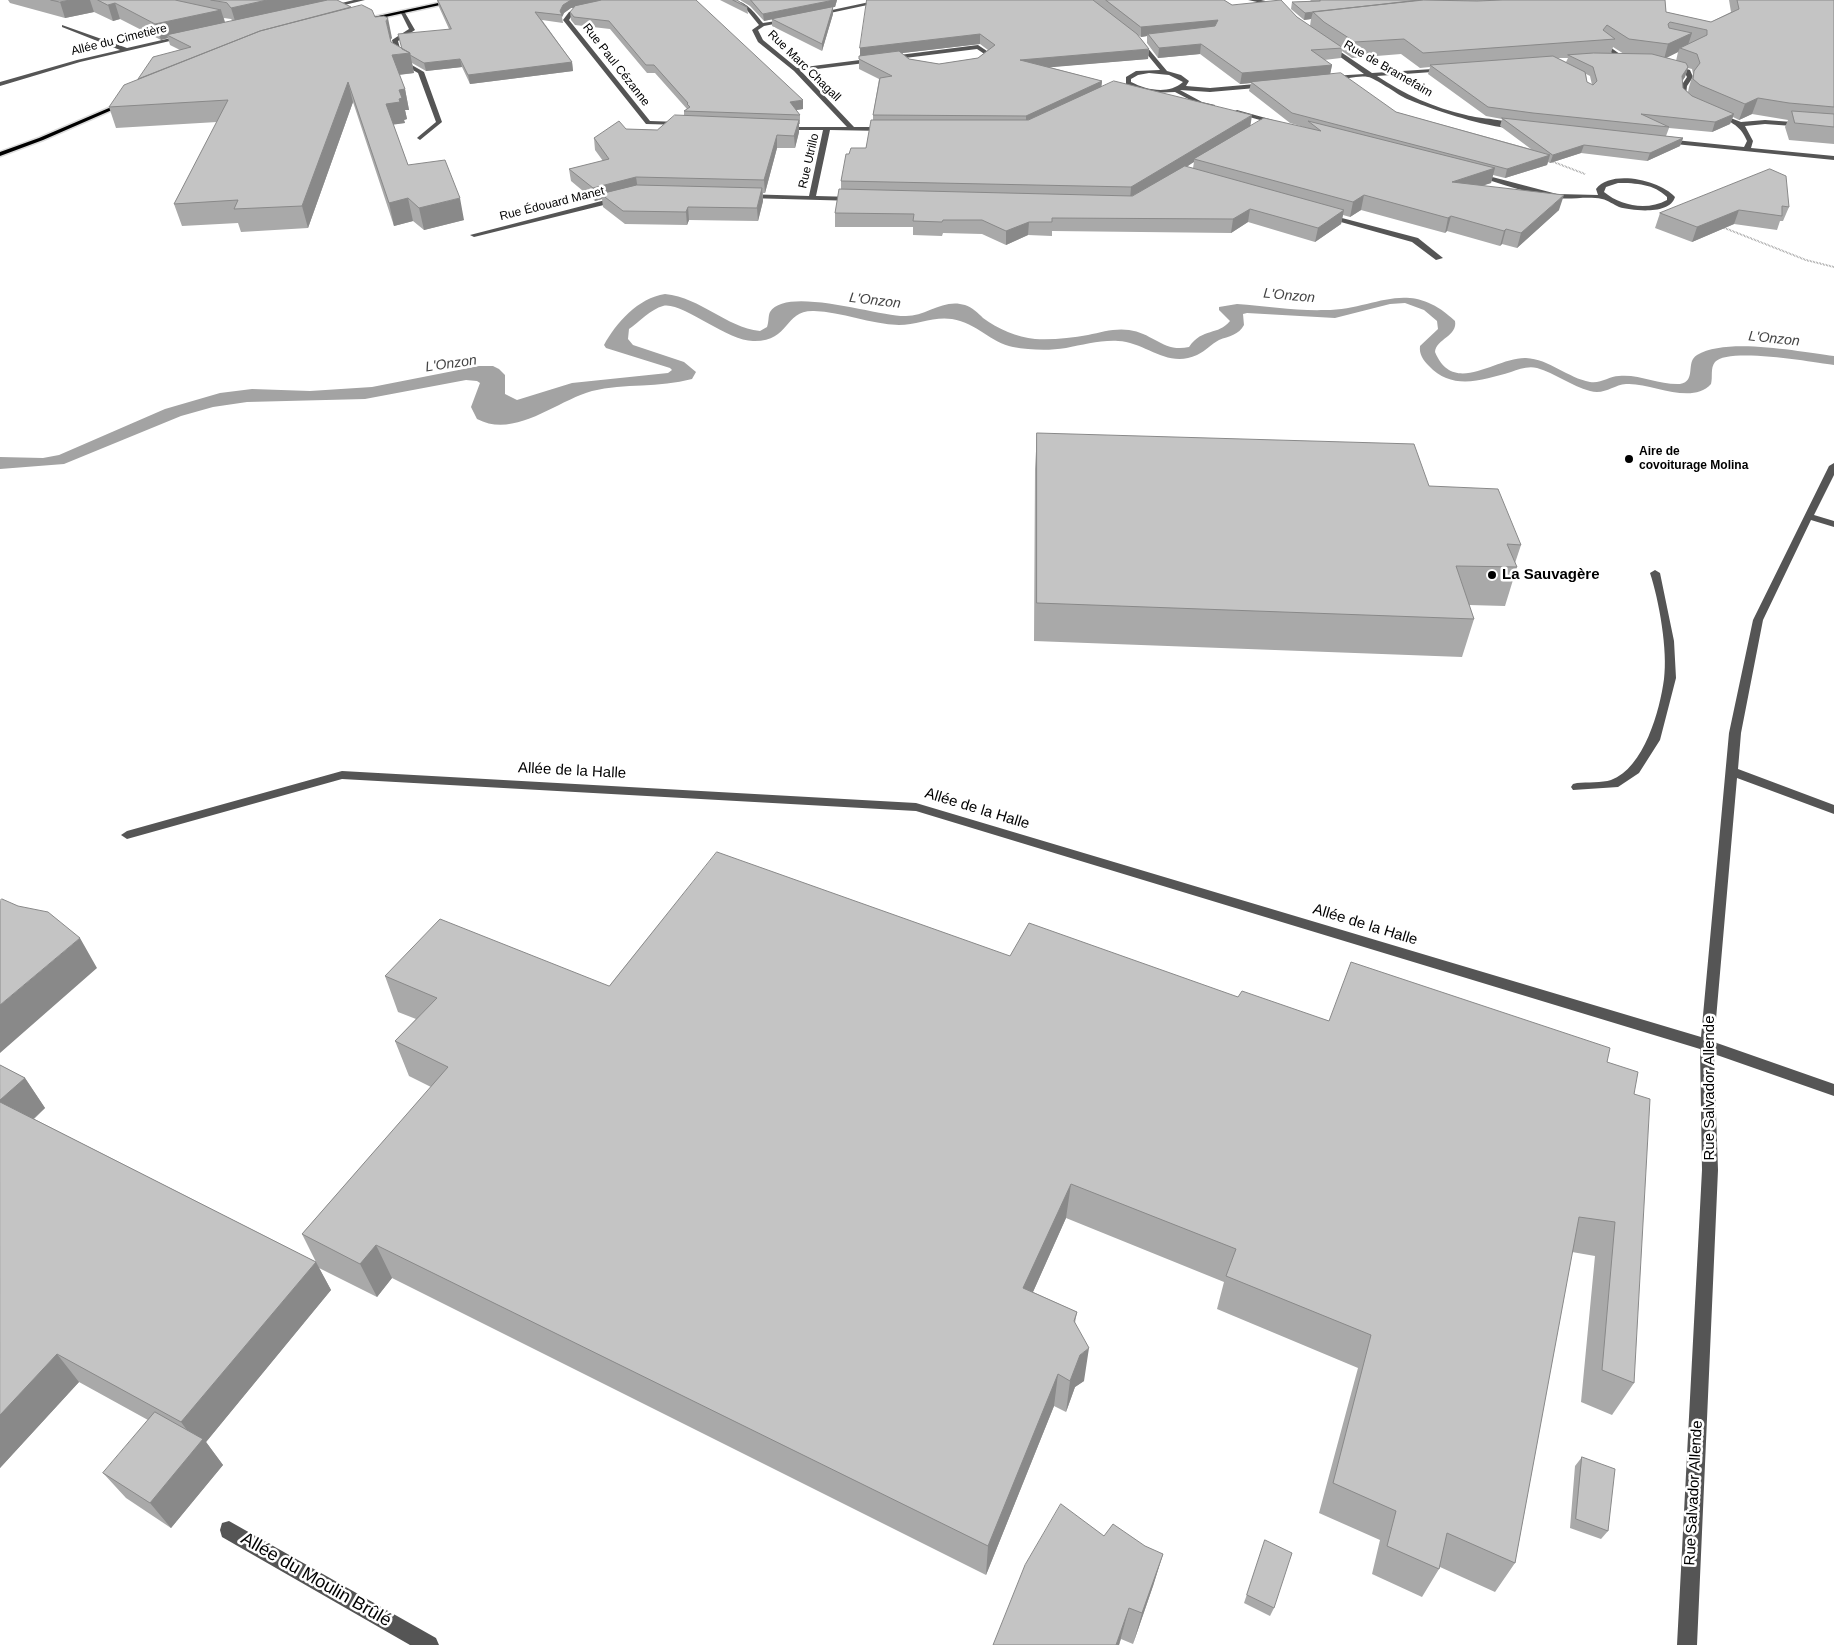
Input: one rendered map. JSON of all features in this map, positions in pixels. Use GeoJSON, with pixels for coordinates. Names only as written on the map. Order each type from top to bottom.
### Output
{"type":"FeatureCollection","features":[{"type":"Feature","properties":{"kind":"main road"},"geometry":{"type":"LineString","coordinates":[[354,22],[460,0]]}},
{"type":"Feature","properties":{"kind":"main road"},"geometry":{"type":"LineString","coordinates":[[0,154],[41,140],[129,102]]}},
{"type":"Feature","properties":{"kind":"street"},"geometry":{"type":"LineString","coordinates":[[324,8],[362,0]]}},
{"type":"Feature","properties":{"kind":"street"},"geometry":{"type":"LineString","coordinates":[[733,0],[748,8],[762,25]]}},
{"type":"Feature","properties":{"kind":"street"},"geometry":{"type":"LineString","coordinates":[[811,15],[888,0]]}},
{"type":"Feature","properties":{"kind":"street"},"geometry":{"type":"LineString","coordinates":[[1252,0],[1277,2],[1285,11]]}},
{"type":"Feature","properties":{"kind":"street","name":"Rue Paul Cézanne"},"geometry":{"type":"LineString","coordinates":[[592,8],[573,11],[566,20],[648,123],[688,124]]}},
{"type":"Feature","properties":{"kind":"street"},"geometry":{"type":"LineString","coordinates":[[402,12],[412,30],[395,40],[400,61],[422,72],[439,122],[420,138]]}},
{"type":"Feature","properties":{"kind":"street","name":"Rue Marc Chagall"},"geometry":{"type":"LineString","coordinates":[[792,19],[762,25],[755,30],[760,41],[796,70],[853,129]]}},
{"type":"Feature","properties":{"kind":"street"},"geometry":{"type":"LineString","coordinates":[[64,26],[126,50]]}},
{"type":"Feature","properties":{"kind":"street","name":"Allée du Cimetière"},"geometry":{"type":"LineString","coordinates":[[0,84],[190,35]]}},
{"type":"Feature","properties":{"kind":"street"},"geometry":{"type":"LineString","coordinates":[[1132,35],[1165,72]]}},
{"type":"Feature","properties":{"kind":"street","name":"Rue de Bramefaim"},"geometry":{"type":"LineString","coordinates":[[1318,39],[1370,74],[1413,99],[1436,109],[1464,117],[1521,126]]}},
{"type":"Feature","properties":{"kind":"street"},"geometry":{"type":"LineString","coordinates":[[1139,41],[1148,40]]}},
{"type":"Feature","properties":{"kind":"street"},"geometry":{"type":"LineString","coordinates":[[1603,44],[1625,58],[1608,58]]}},
{"type":"Feature","properties":{"kind":"street"},"geometry":{"type":"LineString","coordinates":[[796,70],[904,59],[978,48],[990,55],[975,65]]}},
{"type":"Feature","properties":{"kind":"street"},"geometry":{"type":"LineString","coordinates":[[1675,58],[1667,62],[1687,70],[1690,77],[1684,86],[1683,94],[1692,103],[1701,108]]}},
{"type":"Feature","properties":{"kind":"street"},"geometry":{"type":"LineString","coordinates":[[1323,79],[1456,68]]}},
{"type":"Feature","properties":{"kind":"street"},"geometry":{"type":"LineString","coordinates":[[1128,83],[1128,78],[1136,73],[1165,72],[1181,76],[1187,82],[1179,89]]}},
{"type":"Feature","properties":{"kind":"street"},"geometry":{"type":"LineString","coordinates":[[1120,87],[1128,83]]}},
{"type":"Feature","properties":{"kind":"street"},"geometry":{"type":"LineString","coordinates":[[1128,83],[1139,89],[1148,90],[1210,90],[1276,84]]}},
{"type":"Feature","properties":{"kind":"street"},"geometry":{"type":"LineString","coordinates":[[1179,89],[1200,103],[1218,108]]}},
{"type":"Feature","properties":{"kind":"street"},"geometry":{"type":"LineString","coordinates":[[1227,110],[1290,126]]}},
{"type":"Feature","properties":{"kind":"street"},"geometry":{"type":"LineString","coordinates":[[1710,112],[1739,124],[1746,129],[1750,141],[1747,149]]}},
{"type":"Feature","properties":{"kind":"street"},"geometry":{"type":"LineString","coordinates":[[1263,126],[1271,121]]}},
{"type":"Feature","properties":{"kind":"street"},"geometry":{"type":"LineString","coordinates":[[1739,124],[1765,122],[1834,127]]}},
{"type":"Feature","properties":{"kind":"street"},"geometry":{"type":"LineString","coordinates":[[778,128],[892,130]]}},
{"type":"Feature","properties":{"kind":"street","name":"Rue Utrillo"},"geometry":{"type":"LineString","coordinates":[[812,198],[828,129]]}},
{"type":"Feature","properties":{"kind":"street"},"geometry":{"type":"LineString","coordinates":[[1658,140],[1834,158]]}},
{"type":"Feature","properties":{"kind":"street"},"geometry":{"type":"LineString","coordinates":[[1471,173],[1557,196],[1604,197],[1623,205],[1641,208],[1658,207],[1670,201],[1667,193],[1651,185],[1628,181],[1609,183],[1600,189],[1600,193],[1604,197]]}},
{"type":"Feature","properties":{"kind":"street","name":"Rue Édouard Manet"},"geometry":{"type":"LineString","coordinates":[[474,235],[629,196]]}},
{"type":"Feature","properties":{"kind":"street"},"geometry":{"type":"LineString","coordinates":[[735,196],[862,199]]}},
{"type":"Feature","properties":{"kind":"street"},"geometry":{"type":"LineString","coordinates":[[1322,214],[1414,240],[1439,258]]}},
{"type":"Feature","properties":{"kind":"street","name":"Rue Salvador Allende"},"geometry":{"type":"LineString","coordinates":[[1687,1645],[1710,1170],[1708,1045],[1735,733],[1758,620],[1834,466]]}},
{"type":"Feature","properties":{"kind":"street"},"geometry":{"type":"LineString","coordinates":[[1808,516],[1834,524]]}},
{"type":"Feature","properties":{"kind":"street"},"geometry":{"type":"LineString","coordinates":[[1577,787],[1614,784],[1635,770],[1654,740],[1670,678],[1669,641],[1659,585],[1654,573]]}},
{"type":"Feature","properties":{"kind":"street"},"geometry":{"type":"LineString","coordinates":[[1733,772],[1834,810]]}},
{"type":"Feature","properties":{"kind":"street","name":"Allée de la Halle"},"geometry":{"type":"LineString","coordinates":[[128,835],[342,775],[916,807],[1708,1045],[1834,1090]]}},
{"type":"Feature","properties":{"kind":"street","name":"Allée du Moulin Brûlé"},"geometry":{"type":"LineString","coordinates":[[229,1530],[429,1645]]}},
{"type":"Feature","properties":{"kind":"path"},"geometry":{"type":"LineString","coordinates":[[1544,158],[1609,183]]}},
{"type":"Feature","properties":{"kind":"path"},"geometry":{"type":"LineString","coordinates":[[1718,226],[1806,260],[1834,267]]}},
{"type":"Feature","properties":{"kind":"shaded area"},"geometry":{"type":"Polygon","coordinates":[[[665,294],[691,301],[724,319],[760,331],[767,327],[770,312],[779,304],[794,301],[834,304],[906,316],[921,313],[942,305],[957,303],[970,307],[1001,329],[1028,338],[1062,338],[1129,330],[1145,335],[1165,345],[1180,348],[1189,347],[1200,337],[1220,329],[1230,321],[1219,310],[1219,307],[1237,304],[1325,310],[1343,309],[1392,299],[1407,298],[1422,300],[1438,308],[1455,321],[1453,330],[1439,344],[1435,352],[1443,365],[1453,372],[1476,372],[1514,359],[1526,358],[1551,365],[1574,377],[1590,382],[1598,382],[1615,376],[1627,376],[1680,384],[1688,379],[1692,362],[1697,355],[1710,350],[1745,346],[1834,356],[1834,365],[1772,357],[1736,356],[1723,358],[1713,364],[1711,384],[1703,390],[1693,393],[1670,392],[1636,384],[1626,384],[1605,391],[1595,392],[1583,389],[1534,367],[1479,380],[1458,381],[1438,374],[1423,359],[1420,346],[1438,329],[1437,321],[1424,310],[1405,303],[1390,304],[1335,318],[1247,313],[1243,314],[1244,325],[1237,333],[1213,343],[1197,355],[1176,359],[1157,354],[1128,342],[1098,342],[1053,350],[1032,349],[1005,345],[969,324],[952,319],[945,318],[899,325],[877,323],[835,313],[814,311],[797,315],[774,337],[753,341],[730,335],[681,309],[663,306],[629,329],[628,339],[633,345],[684,362],[696,372],[692,379],[667,384],[617,387],[592,391],[521,422],[491,424],[477,419],[471,407],[480,383],[466,380],[365,399],[247,402],[213,407],[181,416],[64,464],[0,469],[0,457],[43,458],[59,455],[165,409],[220,393],[252,389],[310,391],[372,387],[479,366],[493,366],[505,375],[505,394],[517,400],[572,383],[668,373],[672,370],[670,368],[606,348],[604,345],[621,320],[637,306],[655,296],[665,294]]]}},
{"type":"Feature","properties":{"kind":"building"},"geometry":{"type":"Polygon","coordinates":[[[51,0],[70,0],[60,2],[51,0]]]}},
{"type":"Feature","properties":{"kind":"building"},"geometry":{"type":"Polygon","coordinates":[[[98,0],[175,0],[221,10],[155,24],[115,3],[108,5],[98,0]]]}},
{"type":"Feature","properties":{"kind":"building"},"geometry":{"type":"Polygon","coordinates":[[[211,0],[267,0],[231,8],[227,3],[211,0]]]}},
{"type":"Feature","properties":{"kind":"building"},"geometry":{"type":"Polygon","coordinates":[[[328,0],[337,0],[351,7],[260,31],[138,79],[153,57],[191,47],[167,35],[328,0]]]}},
{"type":"Feature","properties":{"kind":"building"},"geometry":{"type":"Polygon","coordinates":[[[438,0],[571,0],[563,5],[560,11],[562,15],[535,12],[572,62],[468,75],[460,59],[424,63],[402,49],[398,34],[451,29],[438,0]]]}},
{"type":"Feature","properties":{"kind":"building"},"geometry":{"type":"Polygon","coordinates":[[[602,0],[696,0],[803,100],[790,102],[800,115],[684,111],[690,107],[688,103],[654,65],[646,65],[609,21],[574,17],[570,12],[575,6],[602,0]]]}},
{"type":"Feature","properties":{"kind":"building"},"geometry":{"type":"Polygon","coordinates":[[[751,0],[834,0],[763,14],[751,0]]]}},
{"type":"Feature","properties":{"kind":"building"},"geometry":{"type":"Polygon","coordinates":[[[867,0],[1093,0],[1137,34],[1149,49],[1020,60],[1102,81],[1026,116],[873,115],[880,78],[892,76],[859,59],[859,56],[899,51],[909,59],[939,64],[978,58],[995,45],[980,34],[860,48],[867,0]]]}},
{"type":"Feature","properties":{"kind":"building"},"geometry":{"type":"Polygon","coordinates":[[[1106,0],[1224,0],[1232,5],[1281,0],[1297,17],[1343,48],[1311,50],[1332,65],[1242,73],[1201,44],[1159,48],[1148,34],[1215,26],[1218,20],[1141,27],[1106,0]]]}},
{"type":"Feature","properties":{"kind":"building"},"geometry":{"type":"Polygon","coordinates":[[[1320,0],[1419,0],[1305,13],[1292,2],[1320,0]]]}},
{"type":"Feature","properties":{"kind":"building"},"geometry":{"type":"Polygon","coordinates":[[[1424,0],[1665,0],[1666,12],[1711,22],[1739,9],[1737,0],[1834,0],[1834,107],[1758,98],[1745,104],[1700,85],[1693,79],[1694,71],[1700,63],[1697,54],[1680,48],[1707,35],[1707,30],[1670,22],[1668,24],[1669,28],[1692,33],[1668,44],[1629,39],[1607,25],[1603,30],[1615,39],[1423,53],[1404,39],[1355,42],[1324,22],[1313,12],[1424,0]]]}},
{"type":"Feature","properties":{"kind":"building"},"geometry":{"type":"Polygon","coordinates":[[[362,5],[372,10],[375,17],[384,16],[388,18],[386,21],[391,42],[410,53],[392,55],[405,89],[399,90],[402,98],[399,99],[400,102],[386,104],[408,165],[445,160],[460,198],[419,208],[408,198],[389,203],[348,82],[302,206],[234,209],[238,200],[174,204],[228,100],[109,107],[124,85],[260,31],[362,5]]]}},
{"type":"Feature","properties":{"kind":"building"},"geometry":{"type":"Polygon","coordinates":[[[833,7],[822,44],[772,19],[833,7]]]}},
{"type":"Feature","properties":{"kind":"building"},"geometry":{"type":"Polygon","coordinates":[[[1594,53],[1652,54],[1686,63],[1688,67],[1682,76],[1683,88],[1692,96],[1734,114],[1715,122],[1641,114],[1669,127],[1488,107],[1430,65],[1553,56],[1585,72],[1587,82],[1593,85],[1597,81],[1593,67],[1568,55],[1594,53]]]}},
{"type":"Feature","properties":{"kind":"building"},"geometry":{"type":"Polygon","coordinates":[[[1341,73],[1396,112],[1550,155],[1507,169],[1292,113],[1251,82],[1341,73]]]}},
{"type":"Feature","properties":{"kind":"building"},"geometry":{"type":"Polygon","coordinates":[[[1114,81],[1252,115],[1131,187],[841,181],[846,154],[849,154],[851,148],[866,148],[871,120],[1028,120],[1114,81]]]}},
{"type":"Feature","properties":{"kind":"building"},"geometry":{"type":"Polygon","coordinates":[[[1792,111],[1834,114],[1834,127],[1795,123],[1792,111]]]}},
{"type":"Feature","properties":{"kind":"building"},"geometry":{"type":"Polygon","coordinates":[[[675,115],[799,120],[794,136],[777,135],[764,180],[636,177],[593,188],[569,169],[609,159],[594,138],[619,121],[626,129],[657,130],[675,115]]]}},
{"type":"Feature","properties":{"kind":"building"},"geometry":{"type":"Polygon","coordinates":[[[1264,118],[1321,131],[1308,121],[1495,168],[1452,182],[1564,195],[1521,233],[1506,229],[1504,231],[1451,216],[1448,218],[1364,195],[1353,202],[1194,159],[1264,118]]]}},
{"type":"Feature","properties":{"kind":"building"},"geometry":{"type":"Polygon","coordinates":[[[1502,118],[1683,138],[1650,153],[1584,145],[1553,155],[1502,118]]]}},
{"type":"Feature","properties":{"kind":"building"},"geometry":{"type":"Polygon","coordinates":[[[1185,166],[1344,210],[1318,228],[1250,209],[1233,219],[1052,218],[1052,222],[1029,222],[1006,231],[982,220],[913,221],[914,214],[835,213],[839,189],[1132,196],[1185,166]]]}},
{"type":"Feature","properties":{"kind":"building"},"geometry":{"type":"Polygon","coordinates":[[[1770,169],[1786,176],[1789,207],[1782,206],[1782,216],[1739,210],[1697,227],[1660,213],[1770,169]]]}},
{"type":"Feature","properties":{"kind":"building"},"geometry":{"type":"Polygon","coordinates":[[[637,185],[762,188],[757,208],[688,207],[686,212],[623,211],[601,194],[637,185]]]}},
{"type":"Feature","properties":{"kind":"building"},"geometry":{"type":"Polygon","coordinates":[[[1037,433],[1414,444],[1429,486],[1498,489],[1521,545],[1507,544],[1517,567],[1456,566],[1474,619],[1037,603],[1037,433]]]}},
{"type":"Feature","properties":{"kind":"building"},"geometry":{"type":"Polygon","coordinates":[[[717,852],[1010,956],[1029,923],[1238,997],[1242,991],[1329,1021],[1351,962],[1610,1048],[1607,1062],[1638,1072],[1634,1094],[1650,1099],[1634,1383],[1602,1370],[1615,1222],[1579,1217],[1515,1563],[1447,1533],[1439,1569],[1387,1546],[1396,1511],[1333,1483],[1371,1335],[1226,1276],[1236,1249],[1071,1184],[1023,1288],[1077,1312],[1074,1321],[1089,1348],[1080,1355],[1070,1381],[1058,1374],[988,1546],[376,1245],[360,1264],[302,1234],[448,1067],[395,1041],[437,998],[385,976],[440,919],[609,986],[717,852]]]}},
{"type":"Feature","properties":{"kind":"building"},"geometry":{"type":"Polygon","coordinates":[[[2,899],[18,906],[48,912],[80,938],[0,1005],[0,901],[2,899]]]}},
{"type":"Feature","properties":{"kind":"building"},"geometry":{"type":"Polygon","coordinates":[[[0,1065],[25,1078],[0,1100],[0,1065]]]}},
{"type":"Feature","properties":{"kind":"building"},"geometry":{"type":"Polygon","coordinates":[[[0,1102],[316,1262],[181,1422],[57,1354],[0,1415],[0,1102]]]}},
{"type":"Feature","properties":{"kind":"building"},"geometry":{"type":"Polygon","coordinates":[[[155,1412],[203,1439],[150,1503],[103,1473],[155,1412]]]}},
{"type":"Feature","properties":{"kind":"building"},"geometry":{"type":"Polygon","coordinates":[[[1582,1457],[1615,1469],[1608,1531],[1576,1519],[1582,1457]]]}},
{"type":"Feature","properties":{"kind":"building"},"geometry":{"type":"Polygon","coordinates":[[[1061,1504],[1104,1536],[1113,1524],[1145,1546],[1163,1554],[1142,1613],[1129,1608],[1116,1645],[993,1645],[1025,1565],[1061,1504]]]}},
{"type":"Feature","properties":{"kind":"building"},"geometry":{"type":"Polygon","coordinates":[[[1265,1540],[1292,1553],[1274,1608],[1247,1595],[1265,1540]]]}},
{"type":"Feature","properties":{"kind":"place","name":"Aire de covoiturage Molina"},"geometry":{"type":"Point","coordinates":[1629,459]}},
{"type":"Feature","properties":{"kind":"place","name":"La Sauvagère"},"geometry":{"type":"Point","coordinates":[1492,575]}},
{"type":"Feature","properties":{"kind":"water label","name":"L'Onzon"},"geometry":{"type":"Point","coordinates":[1289,296]}},
{"type":"Feature","properties":{"kind":"water label","name":"L'Onzon"},"geometry":{"type":"Point","coordinates":[875,301]}},
{"type":"Feature","properties":{"kind":"water label","name":"L'Onzon"},"geometry":{"type":"Point","coordinates":[1774,339]}},
{"type":"Feature","properties":{"kind":"water label","name":"L'Onzon"},"geometry":{"type":"Point","coordinates":[451,364]}}]}
